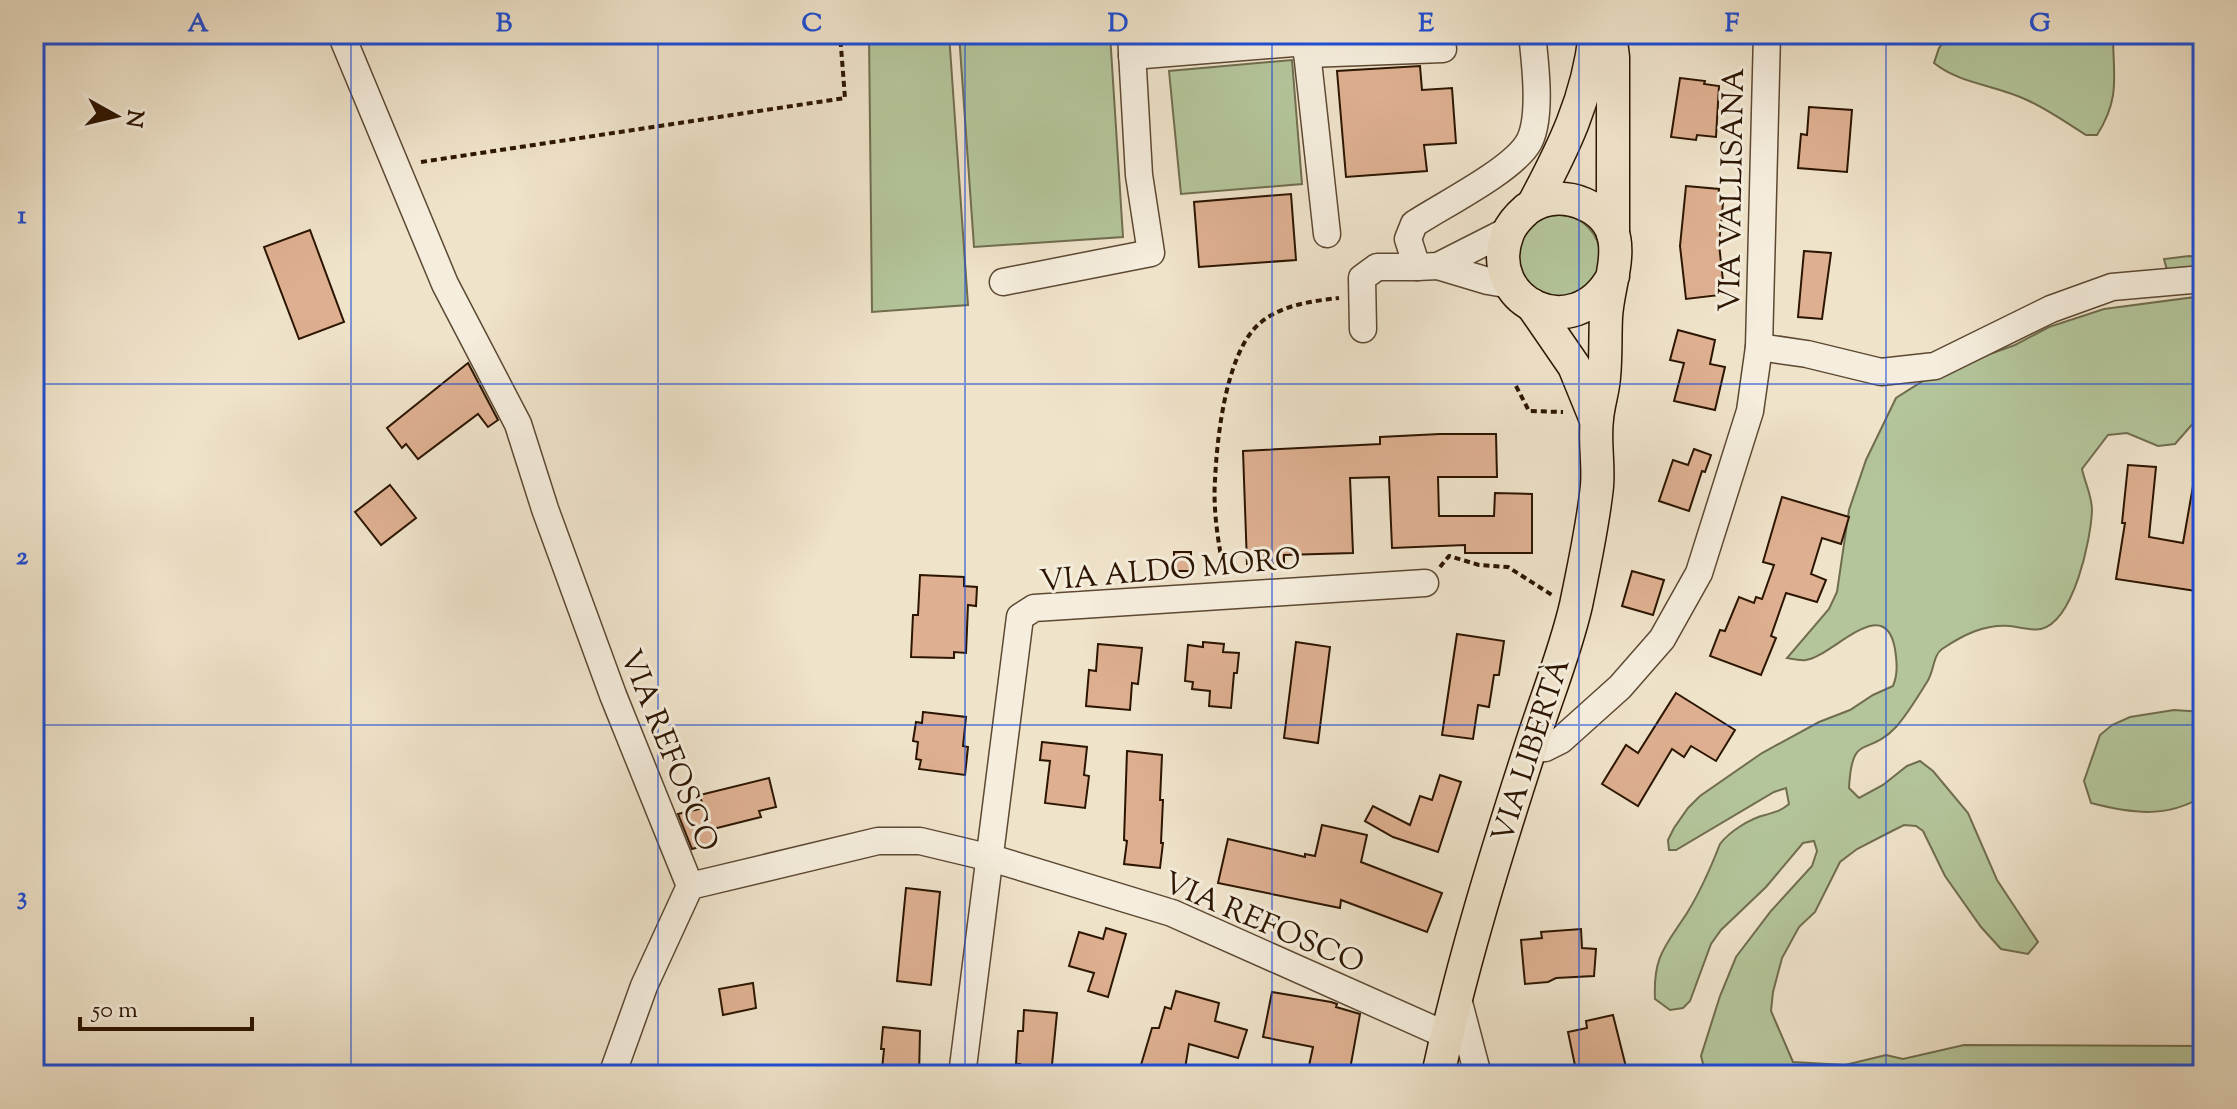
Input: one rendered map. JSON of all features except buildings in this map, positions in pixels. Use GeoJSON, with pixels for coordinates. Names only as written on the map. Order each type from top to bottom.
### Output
{"type":"FeatureCollection","features":[{"type":"Feature","properties":{"kind":"main road"},"geometry":{"type":"LineString","coordinates":[[1533,205],[1563,150],[1585,92],[1595,34]]}},
{"type":"Feature","properties":{"kind":"main road"},"geometry":{"type":"LineString","coordinates":[[1610,34],[1613,57],[1613,234],[1617,255],[1613,276],[1606,290],[1594,302],[1564,313],[1547,311],[1522,295],[1504,258],[1503,249],[1509,230],[1519,216],[1533,205],[1551,199],[1570,199],[1588,205],[1603,218],[1613,234]]}},
{"type":"Feature","properties":{"kind":"main road","name":"VIA LIBERTÀ"},"geometry":{"type":"LineString","coordinates":[[1583,416],[1604,380],[1606,312],[1613,276]]}},
{"type":"Feature","properties":{"kind":"main road","name":"VIA LIBERTÀ"},"geometry":{"type":"LineString","coordinates":[[1438,1075],[1475,919],[1575,607],[1598,482],[1574,366],[1522,295]]}},
{"type":"Feature","properties":{"kind":"street","name":"VIA REFOSCO"},"geometry":{"type":"LineString","coordinates":[[341,34],[445,284],[518,424],[545,509],[613,695],[690,886],[878,841],[920,841],[991,858],[1172,913],[1446,1035]]}},
{"type":"Feature","properties":{"kind":"street"},"geometry":{"type":"LineString","coordinates":[[1428,267],[1408,239],[1414,224],[1512,161],[1528,144],[1537,83],[1532,34]]}},
{"type":"Feature","properties":{"kind":"street","name":"VIA VALLISANA"},"geometry":{"type":"LineString","coordinates":[[1530,749],[1545,748],[1561,740],[1620,687],[1662,639],[1699,573],[1750,411],[1759,347],[1767,34]]}},
{"type":"Feature","properties":{"kind":"street"},"geometry":{"type":"LineString","coordinates":[[1306,43],[1327,234]]}},
{"type":"Feature","properties":{"kind":"street"},"geometry":{"type":"LineString","coordinates":[[1003,282],[1151,253],[1139,175],[1132,45],[1306,43],[1443,49]]}},
{"type":"Feature","properties":{"kind":"street"},"geometry":{"type":"LineString","coordinates":[[1428,267],[1509,230]]}},
{"type":"Feature","properties":{"kind":"street"},"geometry":{"type":"LineString","coordinates":[[1363,329],[1362,278],[1377,267],[1428,267],[1488,281],[1522,295]]}},
{"type":"Feature","properties":{"kind":"street","name":"VIA VALLISANA"},"geometry":{"type":"LineString","coordinates":[[1759,347],[1807,354],[1881,372],[1935,366],[2051,309],[2112,287],[2203,279]]}},
{"type":"Feature","properties":{"kind":"street","name":"VIA ALDO MORO"},"geometry":{"type":"LineString","coordinates":[[991,858],[1020,617],[1034,608],[1425,583]]}},
{"type":"Feature","properties":{"kind":"street"},"geometry":{"type":"LineString","coordinates":[[962,1075],[991,858]]}},
{"type":"Feature","properties":{"kind":"street"},"geometry":{"type":"LineString","coordinates":[[612,1075],[644,986],[690,886]]}},
{"type":"Feature","properties":{"kind":"street"},"geometry":{"type":"LineString","coordinates":[[1457,995],[1478,1075]]}},
{"type":"Feature","properties":{"kind":"path"},"geometry":{"type":"LineString","coordinates":[[396,166],[845,98],[840,34]]}},
{"type":"Feature","properties":{"kind":"path"},"geometry":{"type":"LineString","coordinates":[[1228,594],[1218,539],[1215,481],[1230,371],[1258,325],[1283,309],[1362,296]]}},
{"type":"Feature","properties":{"kind":"path"},"geometry":{"type":"LineString","coordinates":[[1516,386],[1529,411],[1583,416]]}},
{"type":"Feature","properties":{"kind":"path"},"geometry":{"type":"LineString","coordinates":[[1425,583],[1449,556],[1479,565],[1508,567],[1554,596]]}},
{"type":"Feature","properties":{"kind":"path"},"geometry":{"type":"LineString","coordinates":[[34,1069],[36,1075]]}},
{"type":"Feature","properties":{"kind":"green space"},"geometry":{"type":"Polygon","coordinates":[[[869,34],[949,34],[968,305],[872,312],[869,34]]]}},
{"type":"Feature","properties":{"kind":"green space"},"geometry":{"type":"Polygon","coordinates":[[[959,34],[1110,34],[1123,237],[974,247],[959,34]]]}},
{"type":"Feature","properties":{"kind":"green space"},"geometry":{"type":"Polygon","coordinates":[[[1950,34],[2113,34],[2113,97],[2097,135],[2086,135],[2015,95],[1944,70],[1934,63],[1939,48],[1950,34]]]}},
{"type":"Feature","properties":{"kind":"green space"},"geometry":{"type":"Polygon","coordinates":[[[1292,60],[1302,184],[1181,194],[1169,71],[1292,60]]]}},
{"type":"Feature","properties":{"kind":"green space"},"geometry":{"type":"Polygon","coordinates":[[[1559,215],[1575,218],[1588,227],[1597,240],[1600,256],[1597,272],[1588,285],[1575,294],[1559,297],[1543,294],[1530,285],[1521,272],[1518,256],[1521,240],[1530,227],[1543,218],[1559,215]]]}},
{"type":"Feature","properties":{"kind":"green space"},"geometry":{"type":"Polygon","coordinates":[[[2203,257],[2203,273],[2167,270],[2164,259],[2203,257]]]}},
{"type":"Feature","properties":{"kind":"green space"},"geometry":{"type":"Polygon","coordinates":[[[2203,296],[2203,412],[2175,444],[2158,446],[2127,433],[2108,435],[2082,469],[2091,500],[2091,523],[2078,577],[2063,611],[2053,623],[2041,629],[1991,627],[1966,635],[1942,649],[1913,705],[1886,736],[1858,752],[1851,770],[1849,788],[1859,798],[1883,785],[1907,766],[1920,761],[1933,771],[1968,813],[1997,880],[2038,942],[2028,954],[2001,949],[1981,927],[1945,876],[1923,831],[1916,826],[1904,825],[1857,849],[1840,862],[1815,912],[1799,927],[1782,958],[1771,1011],[1793,1062],[1845,1065],[1886,1055],[1903,1059],[1964,1045],[2203,1046],[2203,1075],[1706,1075],[1701,1056],[1736,957],[1771,911],[1812,866],[1817,851],[1814,841],[1803,843],[1766,887],[1721,930],[1711,944],[1690,1001],[1683,1008],[1670,1010],[1655,999],[1656,972],[1662,953],[1696,897],[1720,844],[1746,823],[1789,804],[1786,788],[1774,792],[1676,850],[1669,850],[1668,840],[1688,808],[1700,796],[1762,753],[1893,686],[1897,668],[1895,649],[1889,633],[1881,626],[1869,626],[1856,632],[1817,656],[1804,660],[1787,658],[1829,609],[1837,592],[1849,510],[1866,460],[1896,398],[1934,374],[2015,345],[2049,327],[2104,309],[2203,296]]]}},
{"type":"Feature","properties":{"kind":"green space"},"geometry":{"type":"Polygon","coordinates":[[[2174,710],[2203,712],[2203,796],[2176,808],[2148,812],[2091,803],[2084,781],[2100,735],[2112,725],[2130,717],[2174,710]]]}}]}
